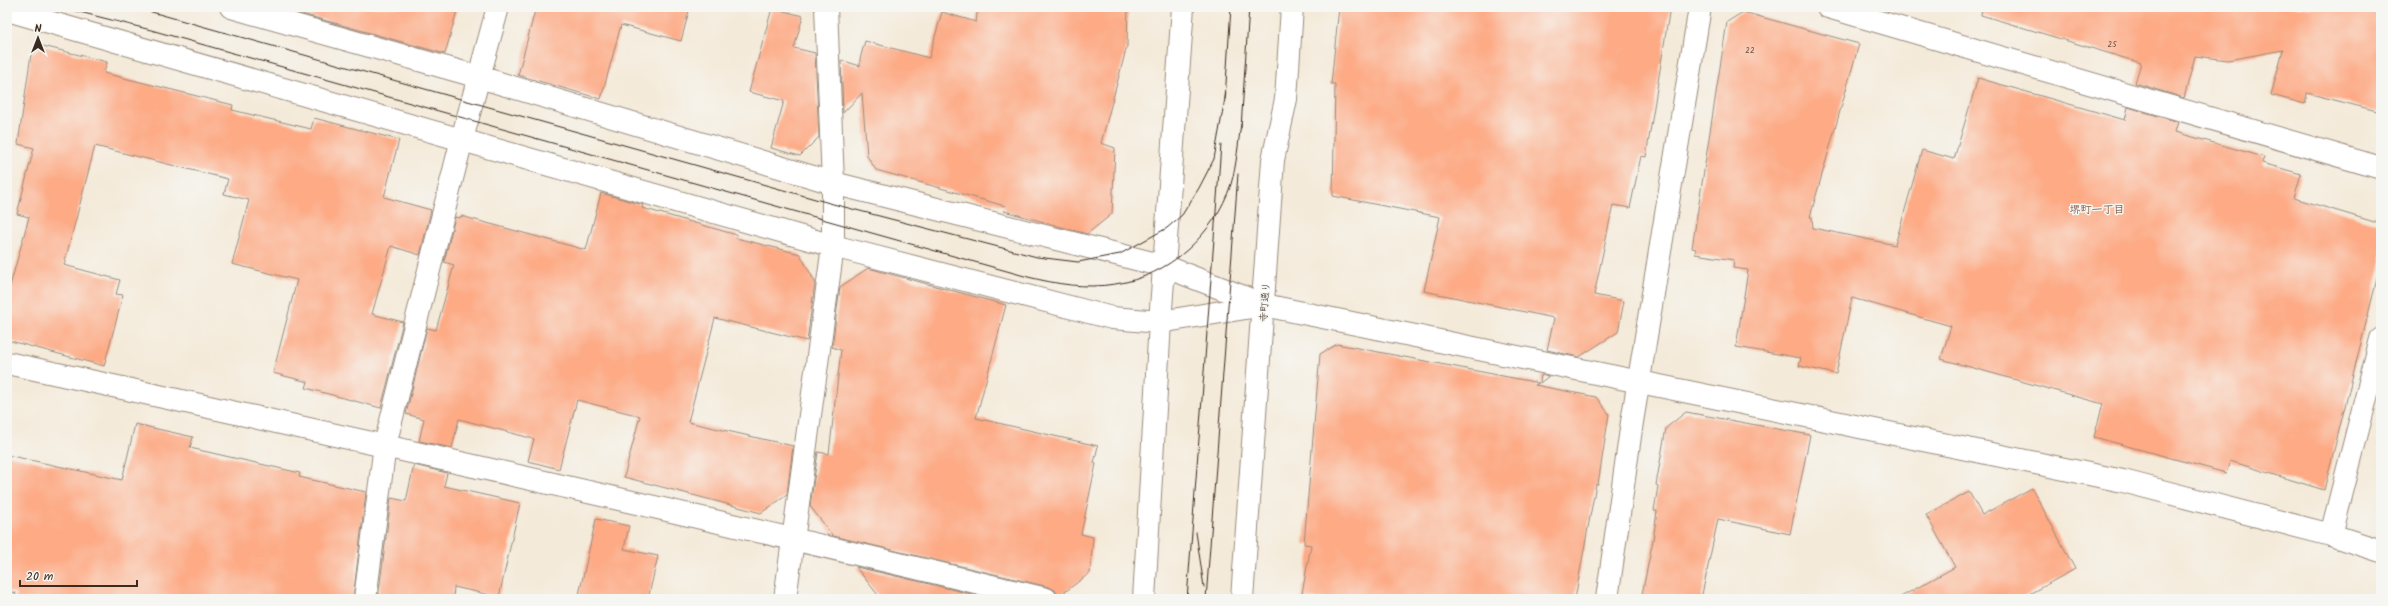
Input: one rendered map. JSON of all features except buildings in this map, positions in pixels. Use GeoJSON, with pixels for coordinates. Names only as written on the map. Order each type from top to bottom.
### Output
{"type":"FeatureCollection","features":[{"type":"Feature","properties":{"kind":"street"},"geometry":{"type":"LineString","coordinates":[[231,7],[479,77],[833,183],[1164,266],[1264,304],[1639,380],[2123,481],[2331,535],[2381,551]]}},
{"type":"Feature","properties":{"kind":"street"},"geometry":{"type":"LineString","coordinates":[[365,599],[385,445],[462,139],[498,7]]}},
{"type":"Feature","properties":{"kind":"street"},"geometry":{"type":"LineString","coordinates":[[785,599],[833,246],[833,183],[826,7]]}},
{"type":"Feature","properties":{"kind":"street"},"geometry":{"type":"LineString","coordinates":[[1144,599],[1160,322],[1183,7]]}},
{"type":"Feature","properties":{"kind":"street","name":"寺町通り"},"geometry":{"type":"LineString","coordinates":[[1242,599],[1273,160],[1286,99],[1292,7]]}},
{"type":"Feature","properties":{"kind":"street"},"geometry":{"type":"LineString","coordinates":[[1608,599],[1639,380],[1700,7]]}},
{"type":"Feature","properties":{"kind":"street"},"geometry":{"type":"LineString","coordinates":[[1828,7],[2381,168]]}},
{"type":"Feature","properties":{"kind":"street"},"geometry":{"type":"LineString","coordinates":[[7,10],[833,246],[1112,318],[1160,322],[1264,304]]}},
{"type":"Feature","properties":{"kind":"street"},"geometry":{"type":"LineString","coordinates":[[2331,535],[2381,339]]}},
{"type":"Feature","properties":{"kind":"street"},"geometry":{"type":"LineString","coordinates":[[7,363],[385,445],[793,538],[1046,599]]}},
{"type":"Feature","properties":{"kind":"tram line"},"geometry":{"type":"LineString","coordinates":[[60,7],[151,30],[1028,277],[1071,285],[1093,286],[1135,280],[1171,262],[1187,250],[1214,220],[1224,202],[1233,176],[1241,124]]}},
{"type":"Feature","properties":{"kind":"tram line"},"geometry":{"type":"LineString","coordinates":[[134,7],[833,204],[1037,257],[1078,262],[1120,254],[1167,228],[1182,215],[1199,188],[1214,159],[1226,93]]}},
{"type":"Feature","properties":{"kind":"tram line"},"geometry":{"type":"LineString","coordinates":[[1225,99],[1231,7]]}},
{"type":"Feature","properties":{"kind":"tram line"},"geometry":{"type":"LineString","coordinates":[[1241,128],[1249,7]]}},
{"type":"Feature","properties":{"kind":"tram line"},"geometry":{"type":"LineString","coordinates":[[1187,599],[1221,145]]}},
{"type":"Feature","properties":{"kind":"tram line"},"geometry":{"type":"LineString","coordinates":[[1206,599],[1238,174]]}},
{"type":"Feature","properties":{"kind":"tram line"},"geometry":{"type":"LineString","coordinates":[[1196,532],[1204,587]]}},
{"type":"Feature","properties":{"kind":"district","name":"堺町一丁目"},"geometry":{"type":"Point","coordinates":[2097,209]}}]}
